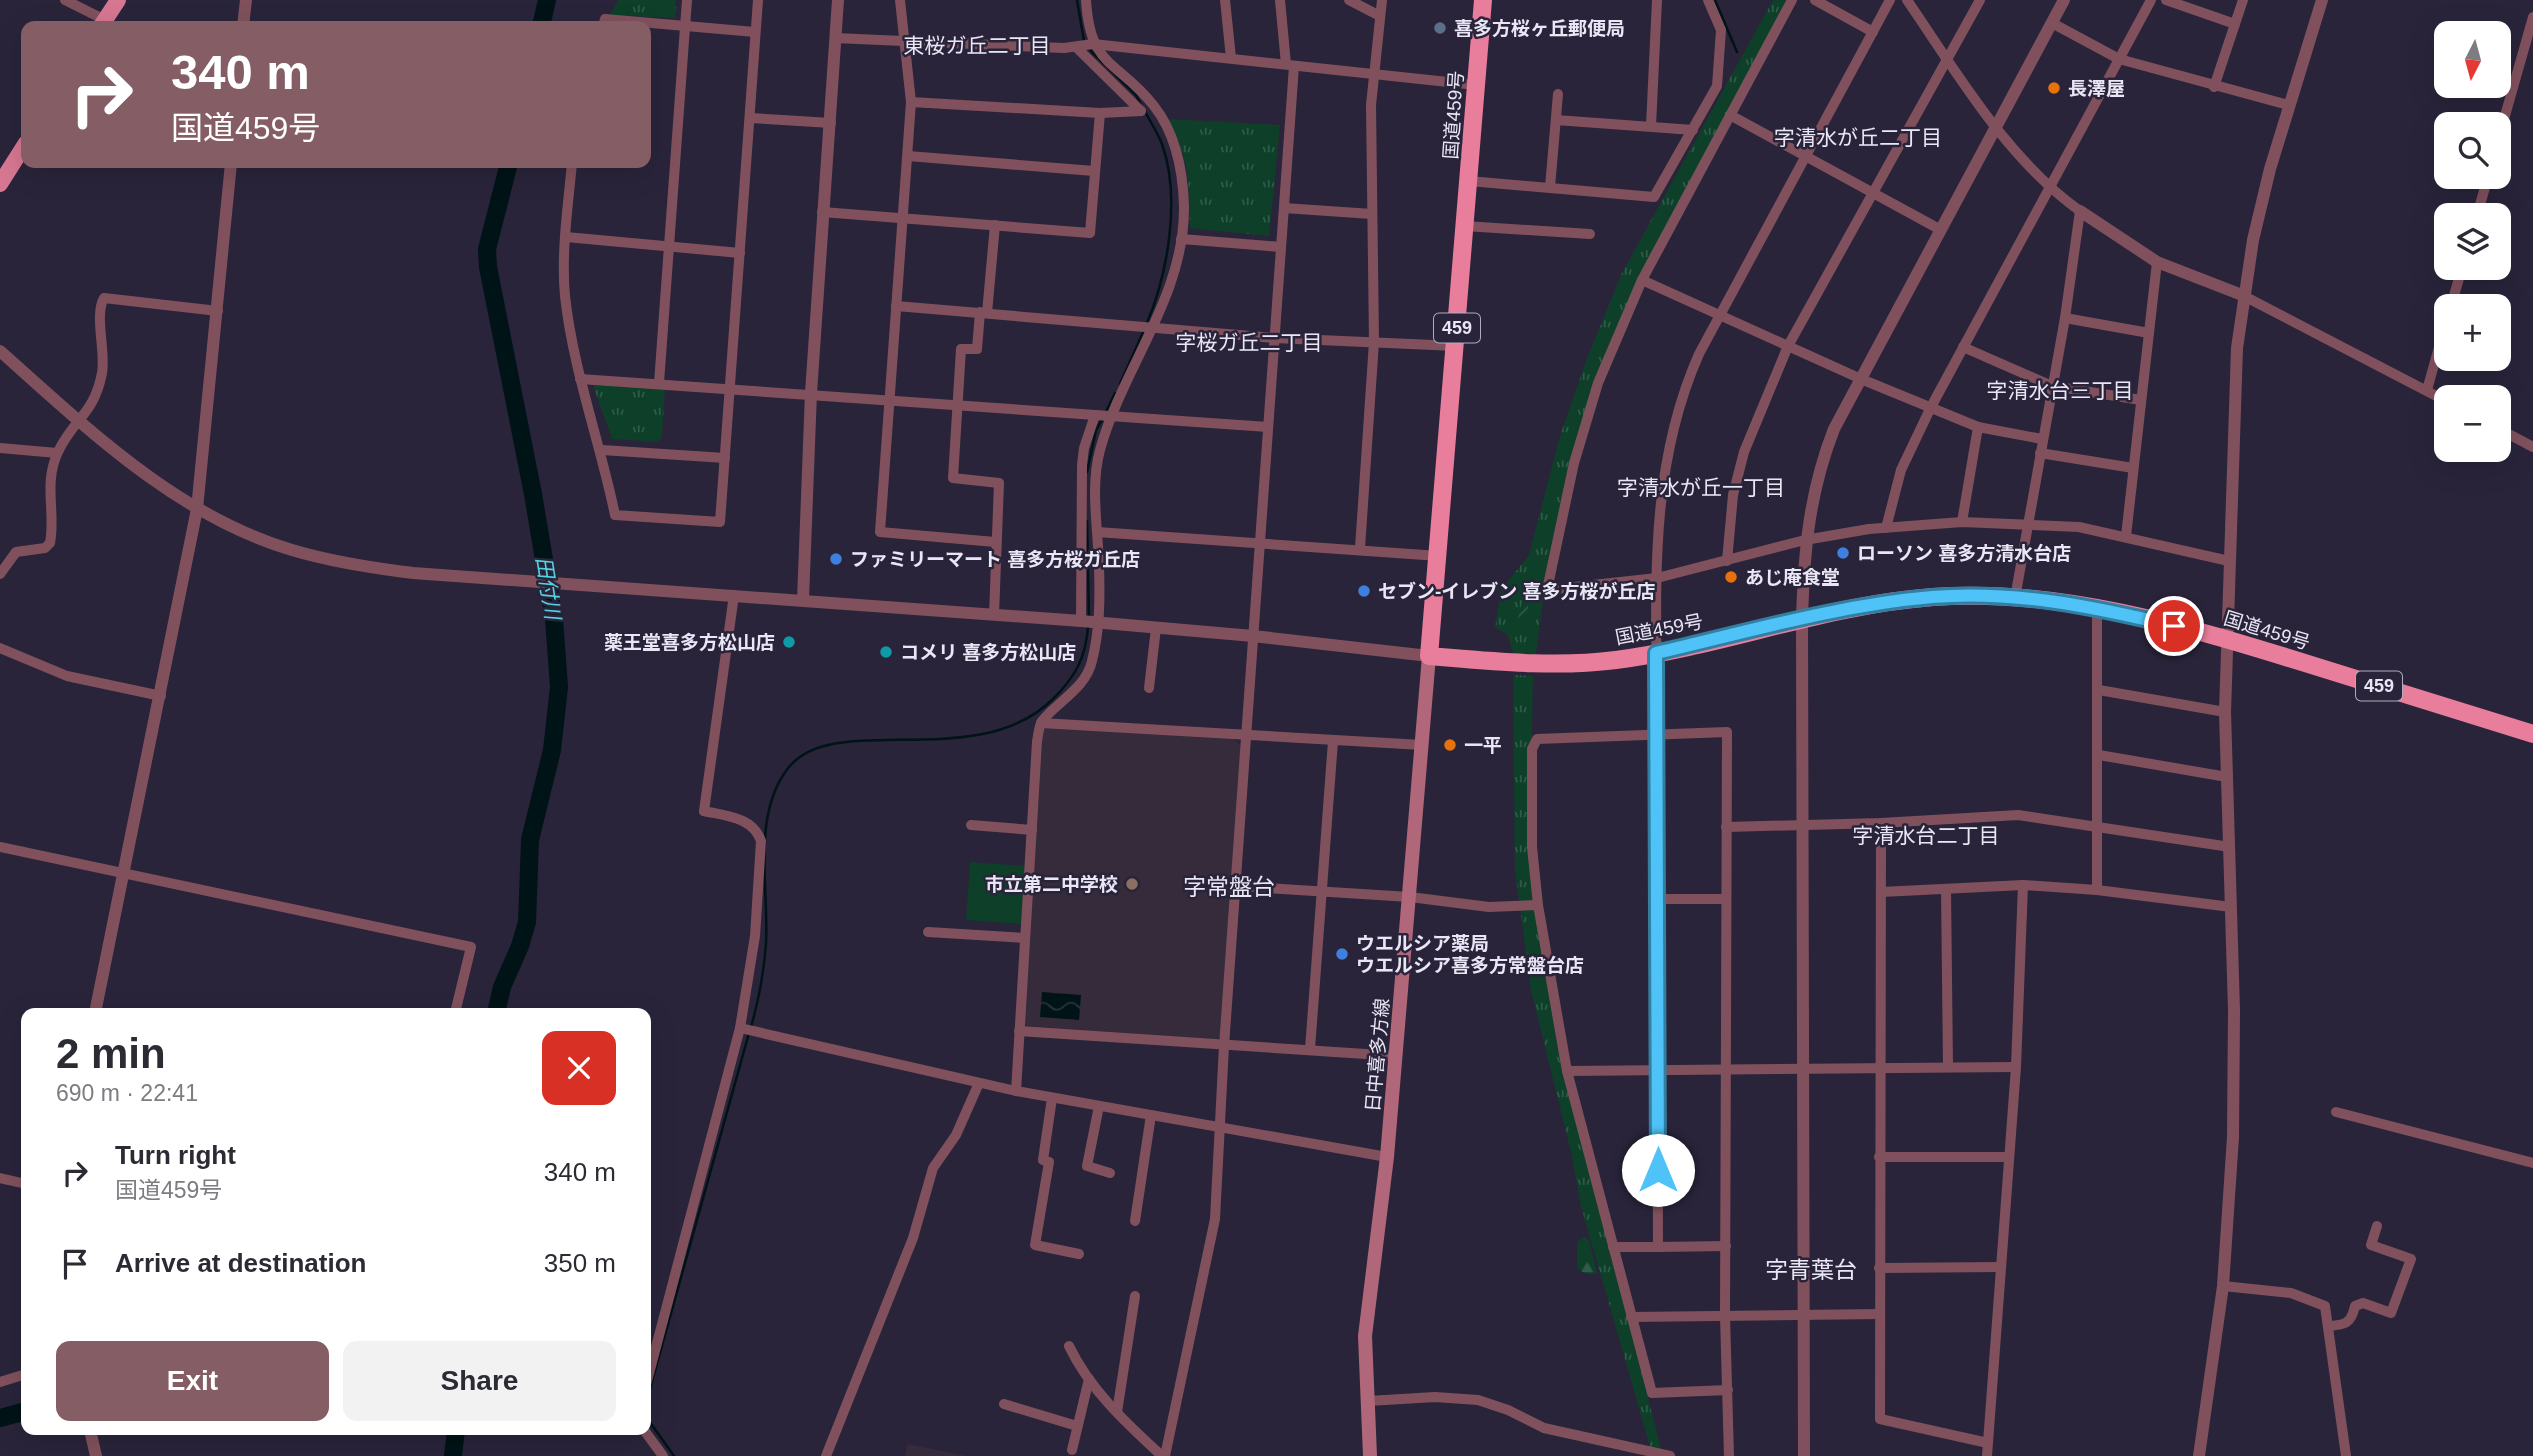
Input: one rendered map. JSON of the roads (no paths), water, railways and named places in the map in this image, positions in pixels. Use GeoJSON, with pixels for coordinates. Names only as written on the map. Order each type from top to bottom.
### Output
{"type":"FeatureCollection","features":[{"type":"Feature","properties":{"kind":"highway","name":"国道459号"},"geometry":{"type":"LineString","coordinates":[[1483,0],[1429,656],[1525,663],[1571,663],[1656,653],[1802,619],[1935,597],[2015,598],[2097,607],[2225,639],[2533,734]]}},
{"type":"Feature","properties":{"kind":"main road"},"geometry":{"type":"LineString","coordinates":[[104,21],[118,0]]}},
{"type":"Feature","properties":{"kind":"main road"},"geometry":{"type":"LineString","coordinates":[[0,184],[21,151]]}},
{"type":"Feature","properties":{"kind":"main road","name":"日中喜多方線"},"geometry":{"type":"LineString","coordinates":[[1370,1456],[1365,1336],[1387,1157],[1429,656]]}},
{"type":"Feature","properties":{"kind":"street"},"geometry":{"type":"LineString","coordinates":[[65,0],[100,21]]}},
{"type":"Feature","properties":{"kind":"street"},"geometry":{"type":"LineString","coordinates":[[244,21],[246,0]]}},
{"type":"Feature","properties":{"kind":"street"},"geometry":{"type":"LineString","coordinates":[[659,383],[687,0]]}},
{"type":"Feature","properties":{"kind":"street"},"geometry":{"type":"LineString","coordinates":[[572,168],[565,295],[580,379],[602,450],[615,515],[720,522],[758,0]]}},
{"type":"Feature","properties":{"kind":"street"},"geometry":{"type":"LineString","coordinates":[[803,600],[811,394],[838,0]]}},
{"type":"Feature","properties":{"kind":"street"},"geometry":{"type":"LineString","coordinates":[[900,0],[911,103],[880,532],[995,542]]}},
{"type":"Feature","properties":{"kind":"street"},"geometry":{"type":"LineString","coordinates":[[1016,1091],[1041,723],[1065,701],[1090,670],[1098,624],[1095,474],[1112,416],[1154,326],[1175,271],[1184,207],[1178,154],[1167,128],[1156,108],[1131,80],[1106,62],[1093,44],[1086,0]]}},
{"type":"Feature","properties":{"kind":"street"},"geometry":{"type":"LineString","coordinates":[[1225,0],[1231,58]]}},
{"type":"Feature","properties":{"kind":"street"},"geometry":{"type":"LineString","coordinates":[[1163,1456],[1215,1219],[1224,1046],[1284,208],[1290,65],[1280,0]]}},
{"type":"Feature","properties":{"kind":"street"},"geometry":{"type":"LineString","coordinates":[[1349,0],[1380,16]]}},
{"type":"Feature","properties":{"kind":"street"},"geometry":{"type":"LineString","coordinates":[[1360,548],[1374,342],[1371,105],[1382,0]]}},
{"type":"Feature","properties":{"kind":"street"},"geometry":{"type":"LineString","coordinates":[[1651,126],[1657,0]]}},
{"type":"Feature","properties":{"kind":"street"},"geometry":{"type":"LineString","coordinates":[[1469,181],[1654,197],[1717,86],[1721,30],[1708,0]]}},
{"type":"Feature","properties":{"kind":"street"},"geometry":{"type":"LineString","coordinates":[[1792,0],[1642,280],[1598,383],[1574,463],[1547,590],[1657,578],[1805,540],[1886,528],[1962,522],[2028,523],[2126,536],[2229,561]]}},
{"type":"Feature","properties":{"kind":"street"},"geometry":{"type":"LineString","coordinates":[[1815,0],[1873,32]]}},
{"type":"Feature","properties":{"kind":"street"},"geometry":{"type":"LineString","coordinates":[[1658,1247],[1657,578],[1661,494],[1670,437],[1687,382],[1719,314],[1890,0]]}},
{"type":"Feature","properties":{"kind":"street"},"geometry":{"type":"LineString","coordinates":[[1907,0],[1948,61],[2048,189],[2157,262],[2242,295],[2434,394]]}},
{"type":"Feature","properties":{"kind":"street"},"geometry":{"type":"LineString","coordinates":[[1727,561],[1733,495],[1744,452],[1788,346],[1980,0]]}},
{"type":"Feature","properties":{"kind":"street"},"geometry":{"type":"LineString","coordinates":[[1804,1456],[1802,619],[1805,540],[1825,452],[2064,0]]}},
{"type":"Feature","properties":{"kind":"street"},"geometry":{"type":"LineString","coordinates":[[1886,528],[1901,470],[1931,407],[2151,0]]}},
{"type":"Feature","properties":{"kind":"street"},"geometry":{"type":"LineString","coordinates":[[2166,0],[2235,24]]}},
{"type":"Feature","properties":{"kind":"street"},"geometry":{"type":"LineString","coordinates":[[2214,87],[2243,0]]}},
{"type":"Feature","properties":{"kind":"street"},"geometry":{"type":"LineString","coordinates":[[2199,1456],[2223,1286],[2233,1138],[2225,639],[2237,348],[2242,295],[2255,228],[2288,105],[2322,0]]}},
{"type":"Feature","properties":{"kind":"street"},"geometry":{"type":"LineString","coordinates":[[2506,112],[2533,17]]}},
{"type":"Feature","properties":{"kind":"street"},"geometry":{"type":"LineString","coordinates":[[605,21],[626,21]]}},
{"type":"Feature","properties":{"kind":"street"},"geometry":{"type":"LineString","coordinates":[[2052,23],[2119,59],[2288,105]]}},
{"type":"Feature","properties":{"kind":"street"},"geometry":{"type":"LineString","coordinates":[[651,24],[755,32]]}},
{"type":"Feature","properties":{"kind":"street"},"geometry":{"type":"LineString","coordinates":[[835,38],[1076,47],[1093,44],[1476,85]]}},
{"type":"Feature","properties":{"kind":"street"},"geometry":{"type":"LineString","coordinates":[[911,103],[952,102],[1100,113],[1141,111],[1076,47]]}},
{"type":"Feature","properties":{"kind":"street"},"geometry":{"type":"LineString","coordinates":[[1550,187],[1558,93]]}},
{"type":"Feature","properties":{"kind":"street"},"geometry":{"type":"LineString","coordinates":[[822,212],[902,216],[1090,233],[1100,113]]}},
{"type":"Feature","properties":{"kind":"street"},"geometry":{"type":"LineString","coordinates":[[1730,115],[1941,230]]}},
{"type":"Feature","properties":{"kind":"street"},"geometry":{"type":"LineString","coordinates":[[750,118],[831,123]]}},
{"type":"Feature","properties":{"kind":"street"},"geometry":{"type":"LineString","coordinates":[[1556,120],[1693,130]]}},
{"type":"Feature","properties":{"kind":"street"},"geometry":{"type":"LineString","coordinates":[[908,156],[1094,171]]}},
{"type":"Feature","properties":{"kind":"street"},"geometry":{"type":"LineString","coordinates":[[96,1008],[121,873],[161,696],[197,509],[231,168]]}},
{"type":"Feature","properties":{"kind":"street"},"geometry":{"type":"LineString","coordinates":[[1284,208],[1372,214]]}},
{"type":"Feature","properties":{"kind":"street"},"geometry":{"type":"LineString","coordinates":[[2015,598],[2065,318],[2080,211]]}},
{"type":"Feature","properties":{"kind":"street"},"geometry":{"type":"LineString","coordinates":[[994,615],[999,483],[953,478],[961,349],[977,349],[995,225]]}},
{"type":"Feature","properties":{"kind":"street"},"geometry":{"type":"LineString","coordinates":[[1465,226],[1590,234]]}},
{"type":"Feature","properties":{"kind":"street"},"geometry":{"type":"LineString","coordinates":[[566,237],[740,253]]}},
{"type":"Feature","properties":{"kind":"street"},"geometry":{"type":"LineString","coordinates":[[1181,239],[1281,247]]}},
{"type":"Feature","properties":{"kind":"street"},"geometry":{"type":"LineString","coordinates":[[2126,536],[2157,262]]}},
{"type":"Feature","properties":{"kind":"street"},"geometry":{"type":"LineString","coordinates":[[1642,280],[1861,380],[1978,427],[2042,439]]}},
{"type":"Feature","properties":{"kind":"street"},"geometry":{"type":"LineString","coordinates":[[0,574],[16,552],[44,548],[50,543],[48,495],[57,453],[94,404],[102,374],[101,309],[104,298],[218,311]]}},
{"type":"Feature","properties":{"kind":"street"},"geometry":{"type":"LineString","coordinates":[[896,306],[1274,338],[1455,346]]}},
{"type":"Feature","properties":{"kind":"street"},"geometry":{"type":"LineString","coordinates":[[2065,318],[2148,333]]}},
{"type":"Feature","properties":{"kind":"street"},"geometry":{"type":"LineString","coordinates":[[1963,347],[2052,386],[2141,400]]}},
{"type":"Feature","properties":{"kind":"street"},"geometry":{"type":"LineString","coordinates":[[0,351],[79,422],[147,475],[197,509],[265,541],[335,562],[412,573],[1081,621],[1254,636],[1429,656]]}},
{"type":"Feature","properties":{"kind":"street"},"geometry":{"type":"LineString","coordinates":[[2427,390],[2434,365]]}},
{"type":"Feature","properties":{"kind":"street"},"geometry":{"type":"LineString","coordinates":[[580,379],[1268,427]]}},
{"type":"Feature","properties":{"kind":"street"},"geometry":{"type":"LineString","coordinates":[[1081,621],[1082,465],[1084,448],[1095,415]]}},
{"type":"Feature","properties":{"kind":"street"},"geometry":{"type":"LineString","coordinates":[[1962,522],[1978,427]]}},
{"type":"Feature","properties":{"kind":"street"},"geometry":{"type":"LineString","coordinates":[[2511,435],[2533,447]]}},
{"type":"Feature","properties":{"kind":"street"},"geometry":{"type":"LineString","coordinates":[[0,448],[57,453]]}},
{"type":"Feature","properties":{"kind":"street"},"geometry":{"type":"LineString","coordinates":[[602,450],[724,458]]}},
{"type":"Feature","properties":{"kind":"street"},"geometry":{"type":"LineString","coordinates":[[2040,453],[2133,468]]}},
{"type":"Feature","properties":{"kind":"street"},"geometry":{"type":"LineString","coordinates":[[1097,532],[1360,548],[1439,556]]}},
{"type":"Feature","properties":{"kind":"street"},"geometry":{"type":"LineString","coordinates":[[651,1366],[740,1028],[755,936],[761,841],[752,825],[704,811],[734,595]]}},
{"type":"Feature","properties":{"kind":"street"},"geometry":{"type":"LineString","coordinates":[[2097,607],[2097,890]]}},
{"type":"Feature","properties":{"kind":"street"},"geometry":{"type":"LineString","coordinates":[[1149,688],[1156,628]]}},
{"type":"Feature","properties":{"kind":"street"},"geometry":{"type":"LineString","coordinates":[[0,648],[67,676],[161,696]]}},
{"type":"Feature","properties":{"kind":"street"},"geometry":{"type":"LineString","coordinates":[[2099,690],[2225,712]]}},
{"type":"Feature","properties":{"kind":"street"},"geometry":{"type":"LineString","coordinates":[[1041,723],[1422,745]]}},
{"type":"Feature","properties":{"kind":"street"},"geometry":{"type":"LineString","coordinates":[[1728,1390],[1652,1393],[1567,1071],[1538,905],[1532,833],[1532,749],[1537,739],[1727,732],[1726,1316],[1728,1390],[1729,1456]]}},
{"type":"Feature","properties":{"kind":"street"},"geometry":{"type":"LineString","coordinates":[[1310,1049],[1333,741]]}},
{"type":"Feature","properties":{"kind":"street"},"geometry":{"type":"LineString","coordinates":[[2099,755],[2227,777]]}},
{"type":"Feature","properties":{"kind":"street"},"geometry":{"type":"LineString","coordinates":[[1727,827],[1881,823],[2018,815],[2230,847]]}},
{"type":"Feature","properties":{"kind":"street"},"geometry":{"type":"LineString","coordinates":[[1881,823],[1880,1419],[1988,1443]]}},
{"type":"Feature","properties":{"kind":"street"},"geometry":{"type":"LineString","coordinates":[[971,825],[1032,831]]}},
{"type":"Feature","properties":{"kind":"street"},"geometry":{"type":"LineString","coordinates":[[0,848],[471,947],[456,1008]]}},
{"type":"Feature","properties":{"kind":"street"},"geometry":{"type":"LineString","coordinates":[[1881,892],[2023,885],[2097,890],[2231,907]]}},
{"type":"Feature","properties":{"kind":"street"},"geometry":{"type":"LineString","coordinates":[[1987,1456],[2016,1067],[2023,885]]}},
{"type":"Feature","properties":{"kind":"street"},"geometry":{"type":"LineString","coordinates":[[1236,886],[1410,897],[1489,907],[1538,905]]}},
{"type":"Feature","properties":{"kind":"street"},"geometry":{"type":"LineString","coordinates":[[1946,889],[1948,1068]]}},
{"type":"Feature","properties":{"kind":"street"},"geometry":{"type":"LineString","coordinates":[[1656,899],[1726,899]]}},
{"type":"Feature","properties":{"kind":"street"},"geometry":{"type":"LineString","coordinates":[[928,932],[1025,938]]}},
{"type":"Feature","properties":{"kind":"street"},"geometry":{"type":"LineString","coordinates":[[740,1028],[1016,1091],[1387,1157]]}},
{"type":"Feature","properties":{"kind":"street"},"geometry":{"type":"LineString","coordinates":[[1019,1031],[1396,1056]]}},
{"type":"Feature","properties":{"kind":"street"},"geometry":{"type":"LineString","coordinates":[[1567,1071],[1658,1068],[2016,1067]]}},
{"type":"Feature","properties":{"kind":"street"},"geometry":{"type":"LineString","coordinates":[[826,1456],[913,1238],[933,1168],[956,1135],[979,1083]]}},
{"type":"Feature","properties":{"kind":"street"},"geometry":{"type":"LineString","coordinates":[[1052,1098],[1043,1160],[1049,1162],[1035,1245],[1079,1254]]}},
{"type":"Feature","properties":{"kind":"street"},"geometry":{"type":"LineString","coordinates":[[1099,1106],[1087,1166],[1110,1172]]}},
{"type":"Feature","properties":{"kind":"street"},"geometry":{"type":"LineString","coordinates":[[2336,1112],[2533,1163]]}},
{"type":"Feature","properties":{"kind":"street"},"geometry":{"type":"LineString","coordinates":[[1135,1221],[1151,1115]]}},
{"type":"Feature","properties":{"kind":"street"},"geometry":{"type":"LineString","coordinates":[[1879,1157],[2009,1157]]}},
{"type":"Feature","properties":{"kind":"street"},"geometry":{"type":"LineString","coordinates":[[0,1178],[21,1183]]}},
{"type":"Feature","properties":{"kind":"street"},"geometry":{"type":"LineString","coordinates":[[2328,1326],[2345,1325],[2352,1320],[2355,1306],[2363,1303],[2391,1313],[2411,1259],[2371,1245],[2377,1226]]}},
{"type":"Feature","properties":{"kind":"street"},"geometry":{"type":"LineString","coordinates":[[1613,1247],[1726,1246]]}},
{"type":"Feature","properties":{"kind":"street"},"geometry":{"type":"LineString","coordinates":[[1880,1268],[2001,1267]]}},
{"type":"Feature","properties":{"kind":"street"},"geometry":{"type":"LineString","coordinates":[[2223,1286],[2291,1293],[2325,1306],[2346,1456]]}},
{"type":"Feature","properties":{"kind":"street"},"geometry":{"type":"LineString","coordinates":[[1116,1412],[1135,1296]]}},
{"type":"Feature","properties":{"kind":"street"},"geometry":{"type":"LineString","coordinates":[[1631,1317],[1880,1314]]}},
{"type":"Feature","properties":{"kind":"street"},"geometry":{"type":"LineString","coordinates":[[1069,1346],[1089,1379],[1116,1412],[1163,1456]]}},
{"type":"Feature","properties":{"kind":"street"},"geometry":{"type":"LineString","coordinates":[[0,1382],[21,1376]]}},
{"type":"Feature","properties":{"kind":"street"},"geometry":{"type":"LineString","coordinates":[[1072,1450],[1089,1379]]}},
{"type":"Feature","properties":{"kind":"street"},"geometry":{"type":"LineString","coordinates":[[1368,1401],[1435,1397],[1478,1400],[1508,1410],[1544,1428],[1670,1456]]}},
{"type":"Feature","properties":{"kind":"street"},"geometry":{"type":"LineString","coordinates":[[1004,1404],[1077,1426]]}},
{"type":"Feature","properties":{"kind":"street"},"geometry":{"type":"LineString","coordinates":[[92,1435],[96,1456]]}},
{"type":"Feature","properties":{"kind":"street"},"geometry":{"type":"LineString","coordinates":[[648,1435],[663,1456]]}},
{"type":"Feature","properties":{"kind":"water"},"geometry":{"type":"Polygon","coordinates":[[[1042,992],[1081,995],[1079,1020],[1040,1017],[1042,992]]]}},
{"type":"Feature","properties":{"kind":"waterway","name":"田付川"},"geometry":{"type":"LineString","coordinates":[[542,21],[547,0]]}},
{"type":"Feature","properties":{"kind":"waterway"},"geometry":{"type":"LineString","coordinates":[[1077,0],[1084,41]]}},
{"type":"Feature","properties":{"kind":"waterway"},"geometry":{"type":"LineString","coordinates":[[1715,0],[1737,52]]}},
{"type":"Feature","properties":{"kind":"waterway"},"geometry":{"type":"LineString","coordinates":[[1087,47],[1136,95],[1141,105]]}},
{"type":"Feature","properties":{"kind":"waterway"},"geometry":{"type":"LineString","coordinates":[[1145,111],[1160,140],[1171,187],[1170,235],[1166,258],[1147,323]]}},
{"type":"Feature","properties":{"kind":"waterway","name":"田付川"},"geometry":{"type":"LineString","coordinates":[[497,1008],[502,987],[527,922],[530,840],[552,750],[559,687],[554,619],[533,494],[488,267],[487,249],[508,168]]}},
{"type":"Feature","properties":{"kind":"waterway"},"geometry":{"type":"LineString","coordinates":[[1120,384],[1144,330]]}},
{"type":"Feature","properties":{"kind":"waterway"},"geometry":{"type":"LineString","coordinates":[[1106,412],[1115,393]]}},
{"type":"Feature","properties":{"kind":"waterway"},"geometry":{"type":"LineString","coordinates":[[1087,472],[1096,430],[1103,418]]}},
{"type":"Feature","properties":{"kind":"waterway"},"geometry":{"type":"LineString","coordinates":[[1087,521],[1089,619]]}},
{"type":"Feature","properties":{"kind":"waterway"},"geometry":{"type":"LineString","coordinates":[[751,1027],[761,985],[766,943],[766,829],[777,786],[789,767],[811,751],[839,743],[948,738],[986,733],[1022,721],[1053,699],[1073,675],[1085,648],[1088,626]]}},
{"type":"Feature","properties":{"kind":"waterway"},"geometry":{"type":"LineString","coordinates":[[651,1385],[749,1033]]}},
{"type":"Feature","properties":{"kind":"waterway","name":"田付川"},"geometry":{"type":"LineString","coordinates":[[0,1418],[21,1412]]}},
{"type":"Feature","properties":{"kind":"waterway"},"geometry":{"type":"LineString","coordinates":[[651,1424],[674,1456]]}},
{"type":"Feature","properties":{"kind":"waterway"},"geometry":{"type":"LineString","coordinates":[[453,1456],[455,1435]]}},
{"type":"Feature","properties":{"kind":"place","name":"喜多方桜ヶ丘郵便局"},"geometry":{"type":"Point","coordinates":[1440,28]}},
{"type":"Feature","properties":{"kind":"place","name":"長澤屋"},"geometry":{"type":"Point","coordinates":[2054,88]}},
{"type":"Feature","properties":{"kind":"place","name":"ローソン 喜多方清水台店"},"geometry":{"type":"Point","coordinates":[1843,553]}},
{"type":"Feature","properties":{"kind":"place","name":"ファミリーマート 喜多方桜ガ丘店"},"geometry":{"type":"Point","coordinates":[836,559]}},
{"type":"Feature","properties":{"kind":"place","name":"あじ庵食堂"},"geometry":{"type":"Point","coordinates":[1731,577]}},
{"type":"Feature","properties":{"kind":"place","name":"セブン-イレブン 喜多方桜が丘店"},"geometry":{"type":"Point","coordinates":[1364,591]}},
{"type":"Feature","properties":{"kind":"place","name":"薬王堂喜多方松山店"},"geometry":{"type":"Point","coordinates":[789,642]}},
{"type":"Feature","properties":{"kind":"place","name":"コメリ 喜多方松山店"},"geometry":{"type":"Point","coordinates":[886,652]}},
{"type":"Feature","properties":{"kind":"place","name":"一平"},"geometry":{"type":"Point","coordinates":[1450,745]}},
{"type":"Feature","properties":{"kind":"place","name":"市立第二中学校"},"geometry":{"type":"Point","coordinates":[1132,884]}},
{"type":"Feature","properties":{"kind":"place","name":"ウエルシア薬局 ウエルシア喜多方常盤台店"},"geometry":{"type":"Point","coordinates":[1342,954]}},
{"type":"Feature","properties":{"kind":"district","name":"東桜ガ丘二丁目"},"geometry":{"type":"Point","coordinates":[977,46]}},
{"type":"Feature","properties":{"kind":"district","name":"字清水が丘二丁目"},"geometry":{"type":"Point","coordinates":[1858,138]}},
{"type":"Feature","properties":{"kind":"district","name":"字桜ガ丘二丁目"},"geometry":{"type":"Point","coordinates":[1249,343]}},
{"type":"Feature","properties":{"kind":"district","name":"字清水台三丁目"},"geometry":{"type":"Point","coordinates":[2060,391]}},
{"type":"Feature","properties":{"kind":"district","name":"字清水が丘一丁目"},"geometry":{"type":"Point","coordinates":[1701,488]}},
{"type":"Feature","properties":{"kind":"district","name":"字清水台二丁目"},"geometry":{"type":"Point","coordinates":[1926,836]}},
{"type":"Feature","properties":{"kind":"district","name":"字常盤台"},"geometry":{"type":"Point","coordinates":[1229,887]}},
{"type":"Feature","properties":{"kind":"district","name":"字青葉台"},"geometry":{"type":"Point","coordinates":[1811,1270]}}]}
